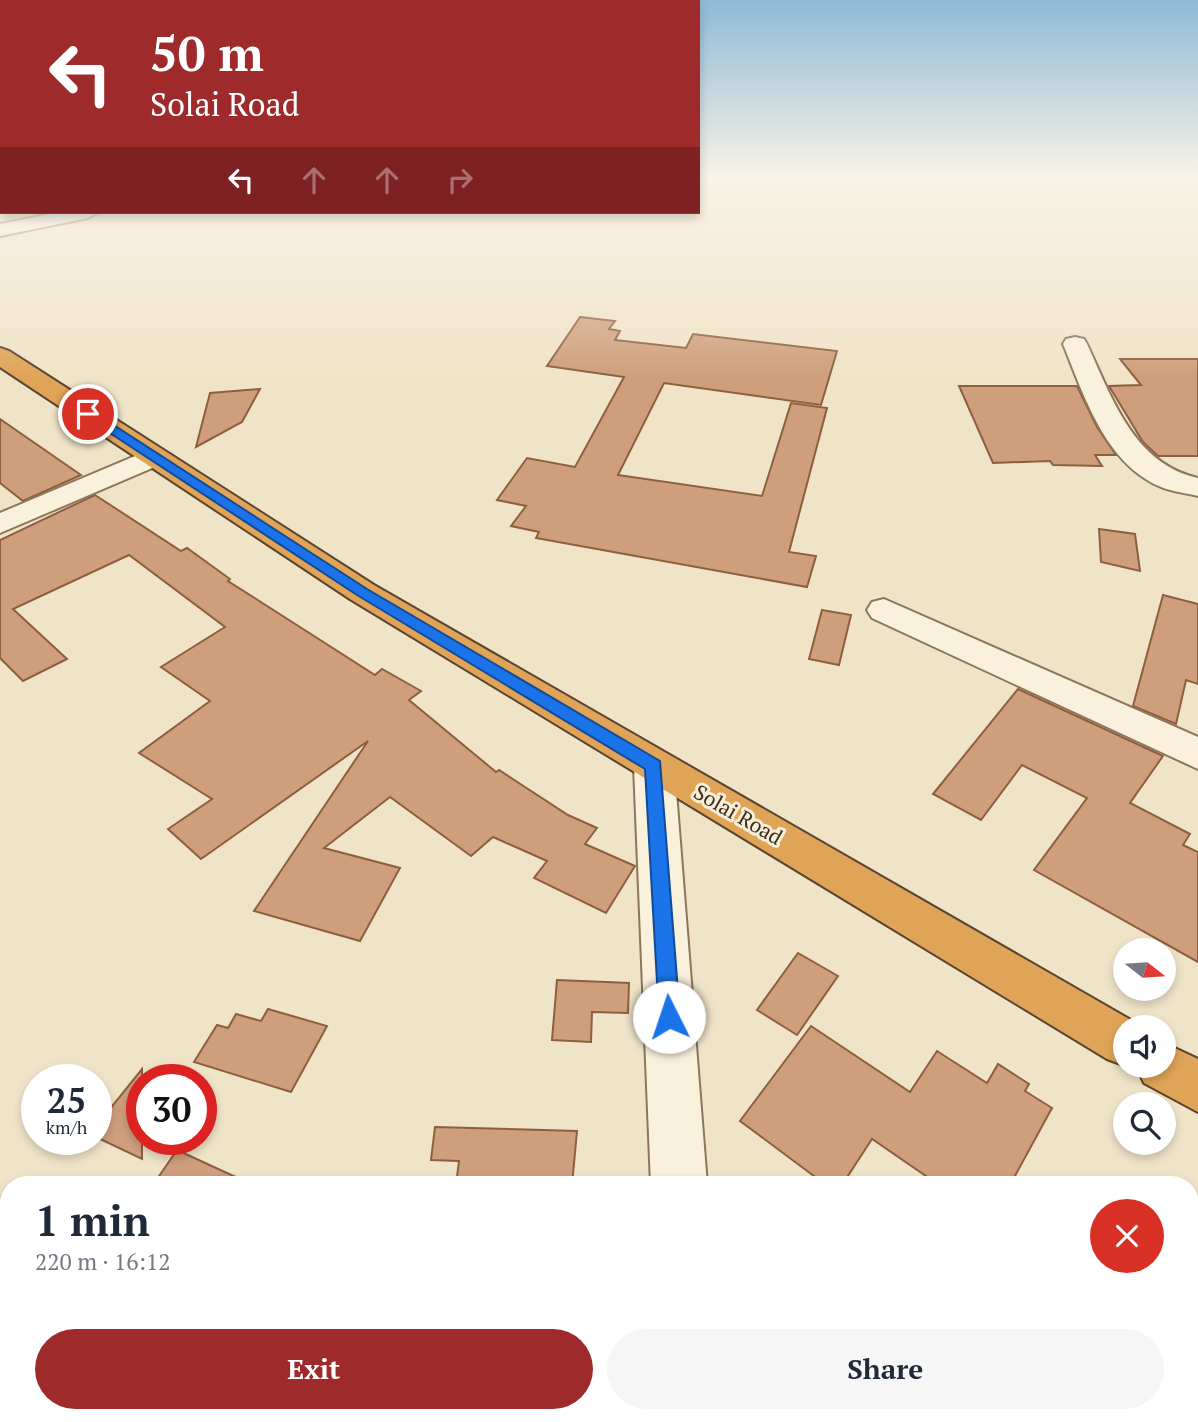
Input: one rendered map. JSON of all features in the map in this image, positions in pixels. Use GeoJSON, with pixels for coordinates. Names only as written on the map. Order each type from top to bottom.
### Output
{"type":"FeatureCollection","features":[{"type":"Feature","properties":{"kind":"highway","name":"Solai Road"},"geometry":{"type":"LineString","coordinates":[[0,356],[362,592],[1113,1036]]}},
{"type":"Feature","properties":{"kind":"highway"},"geometry":{"type":"LineString","coordinates":[[1176,1074],[1198,1087]]}},
{"type":"Feature","properties":{"kind":"street"},"geometry":{"type":"LineString","coordinates":[[1074,344],[1115,429],[1136,461],[1167,481],[1198,487]]}},
{"type":"Feature","properties":{"kind":"street"},"geometry":{"type":"LineString","coordinates":[[0,524],[155,457]]}},
{"type":"Feature","properties":{"kind":"street"},"geometry":{"type":"LineString","coordinates":[[884,610],[1198,754]]}},
{"type":"Feature","properties":{"kind":"street"},"geometry":{"type":"LineString","coordinates":[[654,766],[678,1176]]}},
{"type":"Feature","properties":{"kind":"building"},"geometry":{"type":"Polygon","coordinates":[[[580,317],[615,321],[609,329],[620,331],[615,340],[686,348],[693,334],[837,351],[821,405],[664,383],[618,475],[762,496],[791,403],[827,408],[789,552],[816,556],[807,587],[536,538],[539,532],[511,526],[526,506],[497,500],[527,458],[575,467],[624,377],[547,366],[580,317]]]}},
{"type":"Feature","properties":{"kind":"building"},"geometry":{"type":"Polygon","coordinates":[[[1120,359],[1198,359],[1198,456],[1158,456],[1143,442],[1109,386],[1141,385],[1120,359]]]}},
{"type":"Feature","properties":{"kind":"building"},"geometry":{"type":"Polygon","coordinates":[[[959,386],[1077,386],[1097,427],[1116,455],[1095,455],[1102,466],[1053,465],[1050,461],[993,463],[959,386]]]}},
{"type":"Feature","properties":{"kind":"building"},"geometry":{"type":"Polygon","coordinates":[[[260,389],[242,422],[196,447],[210,393],[260,389]]]}},
{"type":"Feature","properties":{"kind":"building"},"geometry":{"type":"Polygon","coordinates":[[[0,419],[81,475],[23,501],[0,483],[0,419]]]}},
{"type":"Feature","properties":{"kind":"building"},"geometry":{"type":"Polygon","coordinates":[[[95,495],[181,551],[187,548],[230,579],[228,581],[375,675],[382,669],[421,691],[409,700],[496,772],[499,770],[568,815],[597,828],[585,844],[635,866],[606,913],[534,878],[547,861],[493,837],[471,856],[390,797],[324,848],[400,868],[360,941],[254,911],[368,741],[201,859],[168,829],[212,799],[139,753],[210,701],[161,667],[225,627],[129,555],[13,609],[67,659],[23,681],[0,658],[0,540],[95,495]]]}},
{"type":"Feature","properties":{"kind":"building"},"geometry":{"type":"Polygon","coordinates":[[[1099,529],[1135,534],[1140,571],[1101,562],[1099,529]]]}},
{"type":"Feature","properties":{"kind":"building"},"geometry":{"type":"Polygon","coordinates":[[[1163,595],[1198,604],[1198,684],[1186,680],[1176,724],[1133,706],[1163,595]]]}},
{"type":"Feature","properties":{"kind":"building"},"geometry":{"type":"Polygon","coordinates":[[[822,610],[851,615],[839,665],[809,659],[822,610]]]}},
{"type":"Feature","properties":{"kind":"building"},"geometry":{"type":"Polygon","coordinates":[[[1018,689],[1163,756],[1130,803],[1190,834],[1183,845],[1198,852],[1198,962],[1176,950],[1176,938],[1155,938],[1034,870],[1087,798],[1022,765],[981,820],[933,794],[1018,689]]]}},
{"type":"Feature","properties":{"kind":"building"},"geometry":{"type":"Polygon","coordinates":[[[798,953],[838,976],[797,1035],[757,1010],[798,953]]]}},
{"type":"Feature","properties":{"kind":"building"},"geometry":{"type":"Polygon","coordinates":[[[557,980],[629,983],[628,1013],[592,1012],[591,1042],[552,1040],[557,980]]]}},
{"type":"Feature","properties":{"kind":"building"},"geometry":{"type":"Polygon","coordinates":[[[268,1009],[327,1026],[291,1092],[217,1069],[217,1064],[194,1062],[217,1025],[228,1028],[236,1014],[261,1021],[268,1009]]]}},
{"type":"Feature","properties":{"kind":"building"},"geometry":{"type":"Polygon","coordinates":[[[811,1026],[910,1092],[937,1051],[987,1083],[998,1064],[1029,1084],[1025,1091],[1052,1108],[1015,1176],[926,1176],[872,1139],[848,1176],[814,1176],[740,1121],[811,1026]]]}},
{"type":"Feature","properties":{"kind":"building"},"geometry":{"type":"Polygon","coordinates":[[[126,1089],[126,1151],[112,1145],[112,1106],[126,1089]]]}},
{"type":"Feature","properties":{"kind":"building"},"geometry":{"type":"Polygon","coordinates":[[[435,1127],[577,1131],[573,1176],[457,1176],[459,1161],[431,1160],[435,1127]]]}},
{"type":"Feature","properties":{"kind":"building"},"geometry":{"type":"Polygon","coordinates":[[[174,1155],[188,1155],[233,1176],[159,1176],[174,1155]]]}},
{"type":"Feature","properties":{"kind":"route"},"geometry":{"type":"LineString","coordinates":[[88,414],[362,592],[654,766],[669,1017]]}}]}
